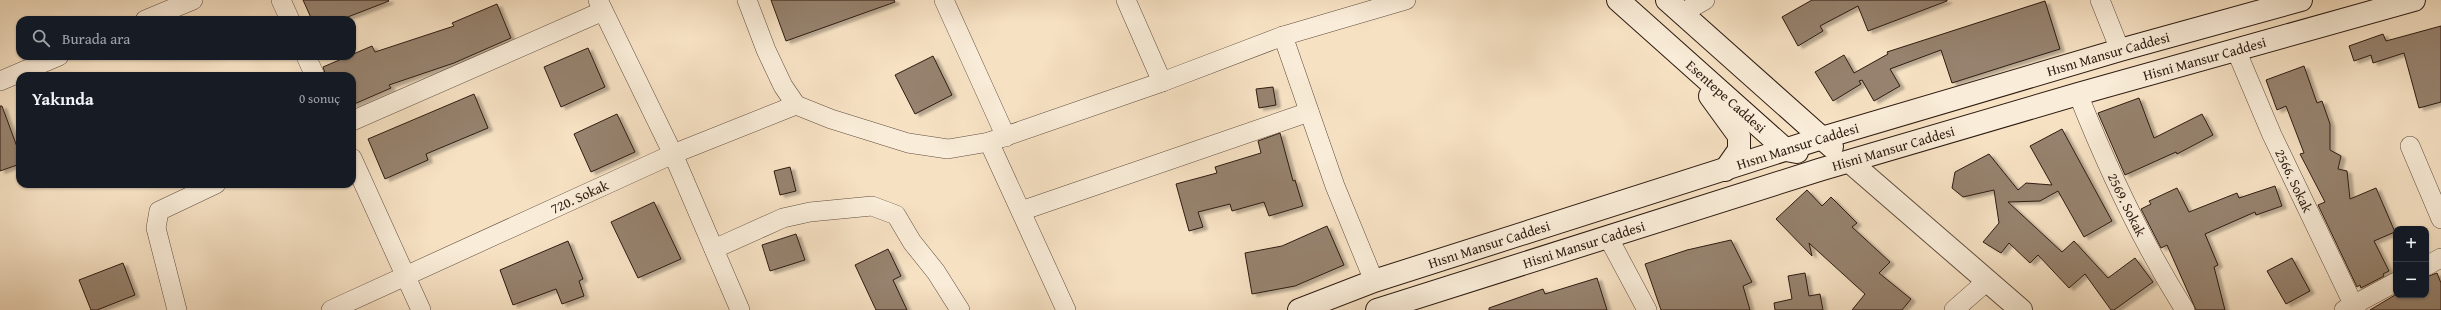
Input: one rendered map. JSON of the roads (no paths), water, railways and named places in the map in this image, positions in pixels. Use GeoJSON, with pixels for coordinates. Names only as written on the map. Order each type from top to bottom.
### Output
{"type":"FeatureCollection","features":[{"type":"Feature","properties":{"kind":"main road","name":"Esentepe Caddesi"},"geometry":{"type":"LineString","coordinates":[[1618,0],[1786,150]]}},
{"type":"Feature","properties":{"kind":"main road","name":"Hısnı Mansur Caddesi"},"geometry":{"type":"LineString","coordinates":[[1299,310],[1374,281],[1822,138],[2120,50],[2301,0]]}},
{"type":"Feature","properties":{"kind":"main road","name":"Hisni Mansur Caddesi"},"geometry":{"type":"LineString","coordinates":[[1383,309],[1850,162],[2078,94],[2414,0]]}},
{"type":"Feature","properties":{"kind":"main road"},"geometry":{"type":"LineString","coordinates":[[1675,6],[1822,138],[2021,310]]}},
{"type":"Feature","properties":{"kind":"main road"},"geometry":{"type":"LineString","coordinates":[[1674,51],[1737,131],[1739,150],[1725,170]]}},
{"type":"Feature","properties":{"kind":"main road"},"geometry":{"type":"LineString","coordinates":[[1786,150],[1850,162]]}},
{"type":"Feature","properties":{"kind":"street"},"geometry":{"type":"LineString","coordinates":[[155,16],[193,0]]}},
{"type":"Feature","properties":{"kind":"street"},"geometry":{"type":"LineString","coordinates":[[281,0],[288,16]]}},
{"type":"Feature","properties":{"kind":"street"},"geometry":{"type":"LineString","coordinates":[[747,0],[766,50],[783,86],[796,105],[831,119],[924,146],[948,149],[998,140],[1162,82],[1283,36],[1406,0]]}},
{"type":"Feature","properties":{"kind":"street"},"geometry":{"type":"LineString","coordinates":[[944,0],[998,140],[1021,211],[1066,310]]}},
{"type":"Feature","properties":{"kind":"street"},"geometry":{"type":"LineString","coordinates":[[1126,0],[1162,82]]}},
{"type":"Feature","properties":{"kind":"street"},"geometry":{"type":"LineString","coordinates":[[1675,6],[1705,0]]}},
{"type":"Feature","properties":{"kind":"street"},"geometry":{"type":"LineString","coordinates":[[2100,0],[2120,50]]}},
{"type":"Feature","properties":{"kind":"street"},"geometry":{"type":"LineString","coordinates":[[356,118],[601,5],[672,154],[740,310]]}},
{"type":"Feature","properties":{"kind":"street"},"geometry":{"type":"LineString","coordinates":[[1283,36],[1336,186],[1374,281]]}},
{"type":"Feature","properties":{"kind":"street","name":"2566. Sokak"},"geometry":{"type":"LineString","coordinates":[[2236,50],[2272,135],[2351,308]]}},
{"type":"Feature","properties":{"kind":"street"},"geometry":{"type":"LineString","coordinates":[[21,72],[50,60]]}},
{"type":"Feature","properties":{"kind":"street"},"geometry":{"type":"LineString","coordinates":[[308,60],[313,72]]}},
{"type":"Feature","properties":{"kind":"street"},"geometry":{"type":"LineString","coordinates":[[0,81],[16,74]]}},
{"type":"Feature","properties":{"kind":"street","name":"2569. Sokak"},"geometry":{"type":"LineString","coordinates":[[2078,94],[2093,132],[2165,278],[2185,310]]}},
{"type":"Feature","properties":{"kind":"street","name":"720. Sokak"},"geometry":{"type":"LineString","coordinates":[[331,310],[672,154],[796,105]]}},
{"type":"Feature","properties":{"kind":"street"},"geometry":{"type":"LineString","coordinates":[[1021,211],[1309,112]]}},
{"type":"Feature","properties":{"kind":"street"},"geometry":{"type":"LineString","coordinates":[[2410,146],[2441,219]]}},
{"type":"Feature","properties":{"kind":"street"},"geometry":{"type":"LineString","coordinates":[[356,167],[404,276],[421,310]]}},
{"type":"Feature","properties":{"kind":"street"},"geometry":{"type":"LineString","coordinates":[[177,310],[156,228],[159,211],[208,188]]}},
{"type":"Feature","properties":{"kind":"street"},"geometry":{"type":"LineString","coordinates":[[714,249],[783,218],[810,212],[872,206],[896,215],[912,242],[936,272],[960,310]]}},
{"type":"Feature","properties":{"kind":"street"},"geometry":{"type":"LineString","coordinates":[[1608,237],[1647,310]]}},
{"type":"Feature","properties":{"kind":"street"},"geometry":{"type":"LineString","coordinates":[[2429,264],[2441,258]]}},
{"type":"Feature","properties":{"kind":"street"},"geometry":{"type":"LineString","coordinates":[[1954,310],[1988,281]]}},
{"type":"Feature","properties":{"kind":"street"},"geometry":{"type":"LineString","coordinates":[[2351,308],[2393,284]]}}]}
